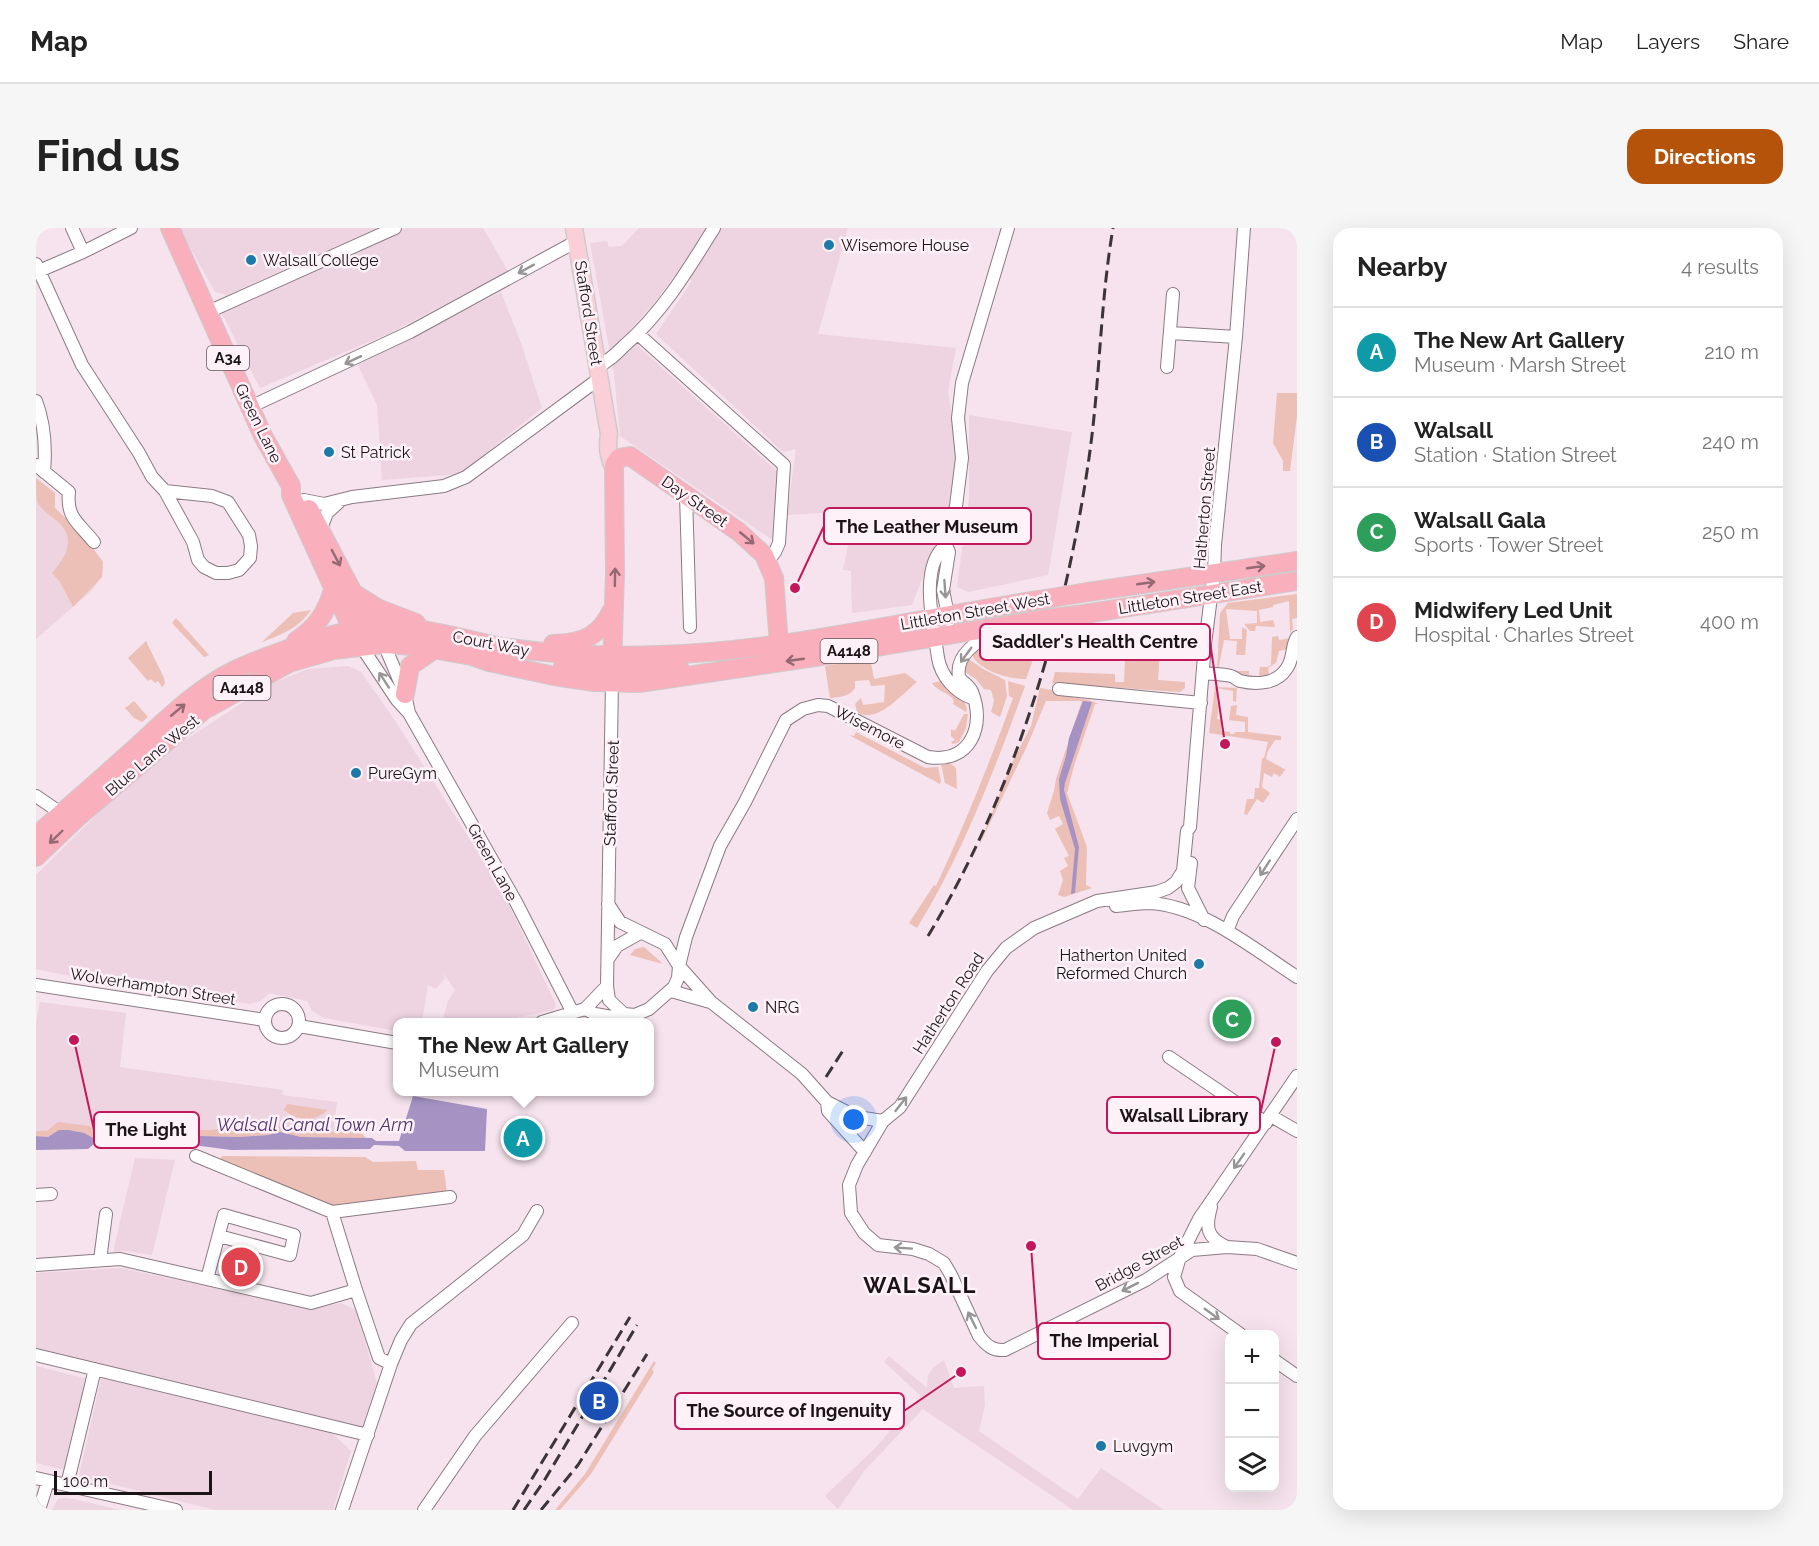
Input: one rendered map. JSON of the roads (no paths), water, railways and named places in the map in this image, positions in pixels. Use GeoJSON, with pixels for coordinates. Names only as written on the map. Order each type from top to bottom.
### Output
{"type":"FeatureCollection","features":[{"type":"Feature","properties":{"kind":"highway","name":"Green Lane"},"geometry":{"type":"LineString","coordinates":[[170,228],[263,436],[291,486],[299,491],[371,627],[384,644]]}},
{"type":"Feature","properties":{"kind":"highway","name":"Day Street"},"geometry":{"type":"LineString","coordinates":[[620,462],[686,495],[747,538],[768,561]]}},
{"type":"Feature","properties":{"kind":"highway","name":"Stafford Street"},"geometry":{"type":"LineString","coordinates":[[612,669],[615,521],[620,462]]}},
{"type":"Feature","properties":{"kind":"highway","name":"Green Lane"},"geometry":{"type":"LineString","coordinates":[[291,486],[291,495],[361,646]]}},
{"type":"Feature","properties":{"kind":"highway"},"geometry":{"type":"LineString","coordinates":[[761,665],[779,645],[774,578],[768,561]]}},
{"type":"Feature","properties":{"kind":"highway","name":"Littleton Street East"},"geometry":{"type":"LineString","coordinates":[[1088,592],[1297,561]]}},
{"type":"Feature","properties":{"kind":"highway","name":"Littleton Street East"},"geometry":{"type":"LineString","coordinates":[[1084,614],[1297,581]]}},
{"type":"Feature","properties":{"kind":"highway"},"geometry":{"type":"LineString","coordinates":[[280,653],[316,625],[327,608],[334,587]]}},
{"type":"Feature","properties":{"kind":"highway","name":"Littleton Street West"},"geometry":{"type":"LineString","coordinates":[[612,669],[699,653],[779,645],[861,633],[941,616],[1088,592]]}},
{"type":"Feature","properties":{"kind":"highway"},"geometry":{"type":"LineString","coordinates":[[354,593],[377,608],[444,640],[496,654],[561,666],[612,669]]}},
{"type":"Feature","properties":{"kind":"highway"},"geometry":{"type":"LineString","coordinates":[[510,648],[522,644],[565,644],[582,641],[605,624],[614,606]]}},
{"type":"Feature","properties":{"kind":"highway","name":"Littleton Street West"},"geometry":{"type":"LineString","coordinates":[[612,669],[711,666],[721,671],[1084,614]]}},
{"type":"Feature","properties":{"kind":"highway","name":"Blue Lane West"},"geometry":{"type":"LineString","coordinates":[[36,836],[59,805],[196,694],[235,670],[352,630],[371,627]]}},
{"type":"Feature","properties":{"kind":"highway","name":"Court Way"},"geometry":{"type":"LineString","coordinates":[[371,627],[406,627],[444,640]]}},
{"type":"Feature","properties":{"kind":"highway"},"geometry":{"type":"LineString","coordinates":[[405,694],[410,666],[444,640]]}},
{"type":"Feature","properties":{"kind":"highway","name":"Court Way"},"geometry":{"type":"LineString","coordinates":[[384,644],[444,640],[555,653],[612,669]]}},
{"type":"Feature","properties":{"kind":"highway","name":"Blue Lane West"},"geometry":{"type":"LineString","coordinates":[[36,857],[59,805],[204,710],[289,663],[334,650],[384,644]]}},
{"type":"Feature","properties":{"kind":"main road","name":"Stafford Street"},"geometry":{"type":"LineString","coordinates":[[576,234],[609,435],[620,462]]}},
{"type":"Feature","properties":{"kind":"street"},"geometry":{"type":"LineString","coordinates":[[72,228],[83,252]]}},
{"type":"Feature","properties":{"kind":"street"},"geometry":{"type":"LineString","coordinates":[[131,228],[83,252],[38,268],[82,365],[152,477],[165,491],[193,542],[198,560],[204,567],[216,573],[239,570],[250,558],[251,546],[249,535],[228,502],[212,496],[165,491]]}},
{"type":"Feature","properties":{"kind":"street"},"geometry":{"type":"LineString","coordinates":[[208,312],[395,228]]}},
{"type":"Feature","properties":{"kind":"street"},"geometry":{"type":"LineString","coordinates":[[304,500],[324,504],[351,497],[444,486],[466,477],[599,372],[607,361],[638,334],[680,283],[714,228]]}},
{"type":"Feature","properties":{"kind":"street"},"geometry":{"type":"LineString","coordinates":[[972,698],[966,696],[946,679],[939,664],[943,635],[941,616],[929,582],[940,550],[946,545],[958,496],[962,458],[958,418],[962,382],[1008,228]]}},
{"type":"Feature","properties":{"kind":"street","name":"Hatherton Street"},"geometry":{"type":"LineString","coordinates":[[1176,882],[1183,871],[1187,831],[1190,827],[1206,626],[1212,595],[1244,228]]}},
{"type":"Feature","properties":{"kind":"street"},"geometry":{"type":"LineString","coordinates":[[250,407],[410,332],[576,234]]}},
{"type":"Feature","properties":{"kind":"street"},"geometry":{"type":"LineString","coordinates":[[1167,367],[1173,294]]}},
{"type":"Feature","properties":{"kind":"street"},"geometry":{"type":"LineString","coordinates":[[1171,333],[1236,338]]}},
{"type":"Feature","properties":{"kind":"street"},"geometry":{"type":"LineString","coordinates":[[638,334],[784,465],[779,543],[768,561]]}},
{"type":"Feature","properties":{"kind":"street"},"geometry":{"type":"LineString","coordinates":[[36,401],[42,424],[45,457],[40,468],[69,492],[67,506],[73,518],[94,542]]}},
{"type":"Feature","properties":{"kind":"street"},"geometry":{"type":"LineString","coordinates":[[686,495],[690,627]]}},
{"type":"Feature","properties":{"kind":"street"},"geometry":{"type":"LineString","coordinates":[[321,529],[327,513],[340,501]]}},
{"type":"Feature","properties":{"kind":"street","name":"Wisemore"},"geometry":{"type":"LineString","coordinates":[[671,991],[677,983],[686,937],[720,846],[789,718],[803,709],[818,705],[828,706],[928,757],[945,758],[959,753],[967,747],[974,735],[977,715],[972,692],[959,678],[961,660],[969,648],[1005,625]]}},
{"type":"Feature","properties":{"kind":"street"},"geometry":{"type":"LineString","coordinates":[[1203,677],[1232,684],[1239,680],[1267,683],[1277,679],[1291,661],[1293,645],[1297,637]]}},
{"type":"Feature","properties":{"kind":"street","name":"Green Lane"},"geometry":{"type":"LineString","coordinates":[[384,644],[405,694],[409,712]]}},
{"type":"Feature","properties":{"kind":"street","name":"Green Lane"},"geometry":{"type":"LineString","coordinates":[[361,646],[397,700],[409,712],[579,1011]]}},
{"type":"Feature","properties":{"kind":"street","name":"Stafford Street"},"geometry":{"type":"LineString","coordinates":[[612,669],[607,986],[610,1000],[624,1014]]}},
{"type":"Feature","properties":{"kind":"street"},"geometry":{"type":"LineString","coordinates":[[1059,688],[1201,703]]}},
{"type":"Feature","properties":{"kind":"street"},"geometry":{"type":"LineString","coordinates":[[1227,931],[1233,916],[1297,819]]}},
{"type":"Feature","properties":{"kind":"street","name":"Hatherton Street"},"geometry":{"type":"LineString","coordinates":[[1190,827],[1193,831],[1188,888],[1204,920]]}},
{"type":"Feature","properties":{"kind":"street","name":"Hatherton Road"},"geometry":{"type":"LineString","coordinates":[[1005,1350],[996,1350],[986,1345],[944,1263],[929,1254],[913,1249],[878,1245],[864,1233],[851,1213],[849,1185],[857,1165],[883,1121],[900,1107],[999,954],[1034,928],[1068,913],[1097,902],[1157,892],[1176,882]]}},
{"type":"Feature","properties":{"kind":"street","name":"Hatherton Road"},"geometry":{"type":"LineString","coordinates":[[1088,907],[1150,903],[1178,909],[1227,931],[1297,977]]}},
{"type":"Feature","properties":{"kind":"street"},"geometry":{"type":"LineString","coordinates":[[608,904],[620,922],[664,944],[679,966],[711,1002],[802,1074],[827,1102],[857,1117],[883,1121]]}},
{"type":"Feature","properties":{"kind":"street"},"geometry":{"type":"LineString","coordinates":[[607,960],[617,946],[640,933]]}},
{"type":"Feature","properties":{"kind":"street"},"geometry":{"type":"LineString","coordinates":[[664,944],[686,937]]}},
{"type":"Feature","properties":{"kind":"street","name":"Wolverhampton Street"},"geometry":{"type":"LineString","coordinates":[[36,985],[265,1020]]}},
{"type":"Feature","properties":{"kind":"street"},"geometry":{"type":"LineString","coordinates":[[557,1018],[579,1011],[607,986]]}},
{"type":"Feature","properties":{"kind":"street"},"geometry":{"type":"LineString","coordinates":[[579,1011],[612,1017],[641,1013],[650,1009],[671,991],[711,1002]]}},
{"type":"Feature","properties":{"kind":"street"},"geometry":{"type":"LineString","coordinates":[[288,1005],[296,1011],[300,1021],[299,1026],[294,1034],[281,1038],[271,1034],[265,1020],[272,1007],[288,1005]]}},
{"type":"Feature","properties":{"kind":"street"},"geometry":{"type":"LineString","coordinates":[[299,1026],[393,1042]]}},
{"type":"Feature","properties":{"kind":"street"},"geometry":{"type":"LineString","coordinates":[[1169,1057],[1268,1120],[1297,1131]]}},
{"type":"Feature","properties":{"kind":"street"},"geometry":{"type":"LineString","coordinates":[[1233,1330],[1180,1291],[1174,1277],[1191,1234],[1297,1076]]}},
{"type":"Feature","properties":{"kind":"street"},"geometry":{"type":"LineString","coordinates":[[827,1102],[828,1111],[865,1152]]}},
{"type":"Feature","properties":{"kind":"street"},"geometry":{"type":"LineString","coordinates":[[196,1156],[332,1212],[450,1197]]}},
{"type":"Feature","properties":{"kind":"street"},"geometry":{"type":"LineString","coordinates":[[36,1195],[51,1194]]}},
{"type":"Feature","properties":{"kind":"street"},"geometry":{"type":"LineString","coordinates":[[1213,1199],[1207,1224],[1208,1231],[1217,1243],[1227,1247]]}},
{"type":"Feature","properties":{"kind":"street"},"geometry":{"type":"LineString","coordinates":[[342,1510],[391,1364],[411,1324],[524,1235],[537,1211]]}},
{"type":"Feature","properties":{"kind":"street"},"geometry":{"type":"LineString","coordinates":[[332,1212],[379,1358],[391,1364]]}},
{"type":"Feature","properties":{"kind":"street"},"geometry":{"type":"LineString","coordinates":[[100,1260],[106,1214]]}},
{"type":"Feature","properties":{"kind":"street"},"geometry":{"type":"LineString","coordinates":[[207,1279],[224,1215],[294,1235],[290,1255],[219,1236]]}},
{"type":"Feature","properties":{"kind":"street","name":"Bridge Street"},"geometry":{"type":"LineString","coordinates":[[1005,1350],[1146,1280],[1192,1251],[1227,1247],[1257,1249],[1297,1263]]}},
{"type":"Feature","properties":{"kind":"street"},"geometry":{"type":"LineString","coordinates":[[36,1265],[120,1259],[310,1303],[356,1290]]}},
{"type":"Feature","properties":{"kind":"street"},"geometry":{"type":"LineString","coordinates":[[424,1510],[474,1436],[572,1323]]}},
{"type":"Feature","properties":{"kind":"street"},"geometry":{"type":"LineString","coordinates":[[36,1355],[368,1435]]}},
{"type":"Feature","properties":{"kind":"street"},"geometry":{"type":"LineString","coordinates":[[1279,1363],[1297,1376]]}},
{"type":"Feature","properties":{"kind":"street"},"geometry":{"type":"LineString","coordinates":[[67,1485],[95,1369]]}},
{"type":"Feature","properties":{"kind":"street"},"geometry":{"type":"LineString","coordinates":[[39,1510],[42,1480],[176,1510]]}},
{"type":"Feature","properties":{"kind":"railway"},"geometry":{"type":"LineString","coordinates":[[928,936],[959,881],[1011,765],[1050,644],[1066,582],[1089,458],[1105,285],[1113,228]]}},
{"type":"Feature","properties":{"kind":"railway"},"geometry":{"type":"LineString","coordinates":[[826,1077],[844,1049]]}},
{"type":"Feature","properties":{"kind":"railway"},"geometry":{"type":"LineString","coordinates":[[513,1510],[630,1317]]}},
{"type":"Feature","properties":{"kind":"railway"},"geometry":{"type":"LineString","coordinates":[[524,1510],[544,1481],[637,1325]]}},
{"type":"Feature","properties":{"kind":"railway"},"geometry":{"type":"LineString","coordinates":[[541,1510],[578,1465],[647,1354]]}},
{"type":"Feature","properties":{"kind":"place","name":"Wisemore House"},"geometry":{"type":"Point","coordinates":[829,245]}},
{"type":"Feature","properties":{"kind":"place","name":"Walsall College"},"geometry":{"type":"Point","coordinates":[251,260]}},
{"type":"Feature","properties":{"kind":"place","name":"St Patrick"},"geometry":{"type":"Point","coordinates":[329,452]}},
{"type":"Feature","properties":{"kind":"place","name":"The Leather Museum"},"geometry":{"type":"Point","coordinates":[795,588]}},
{"type":"Feature","properties":{"kind":"place","name":"Saddler's Health Centre"},"geometry":{"type":"Point","coordinates":[1225,744]}},
{"type":"Feature","properties":{"kind":"place","name":"PureGym"},"geometry":{"type":"Point","coordinates":[356,773]}},
{"type":"Feature","properties":{"kind":"place","name":"Hatherton United Reformed Church"},"geometry":{"type":"Point","coordinates":[1199,964]}},
{"type":"Feature","properties":{"kind":"place","name":"NRG"},"geometry":{"type":"Point","coordinates":[753,1007]}},
{"type":"Feature","properties":{"kind":"place","name":"Walsall Gala"},"geometry":{"type":"Point","coordinates":[1232,1019]}},
{"type":"Feature","properties":{"kind":"place","name":"The Light"},"geometry":{"type":"Point","coordinates":[74,1040]}},
{"type":"Feature","properties":{"kind":"place","name":"Walsall Library"},"geometry":{"type":"Point","coordinates":[1276,1042]}},
{"type":"Feature","properties":{"kind":"place","name":"The New Art Gallery"},"geometry":{"type":"Point","coordinates":[523,1138]}},
{"type":"Feature","properties":{"kind":"place","name":"The Imperial"},"geometry":{"type":"Point","coordinates":[1031,1246]}},
{"type":"Feature","properties":{"kind":"place","name":"Midwifery Led Unit"},"geometry":{"type":"Point","coordinates":[241,1267]}},
{"type":"Feature","properties":{"kind":"place","name":"The Source of Ingenuity"},"geometry":{"type":"Point","coordinates":[961,1372]}},
{"type":"Feature","properties":{"kind":"place","name":"Walsall"},"geometry":{"type":"Point","coordinates":[599,1401]}},
{"type":"Feature","properties":{"kind":"place","name":"Luvgym"},"geometry":{"type":"Point","coordinates":[1101,1446]}},
{"type":"Feature","properties":{"kind":"district","name":"WALSALL"},"geometry":{"type":"Point","coordinates":[920,1285]}},
{"type":"Feature","properties":{"kind":"water label","name":"Walsall Canal Town Arm"},"geometry":{"type":"Point","coordinates":[315,1125]}}]}
